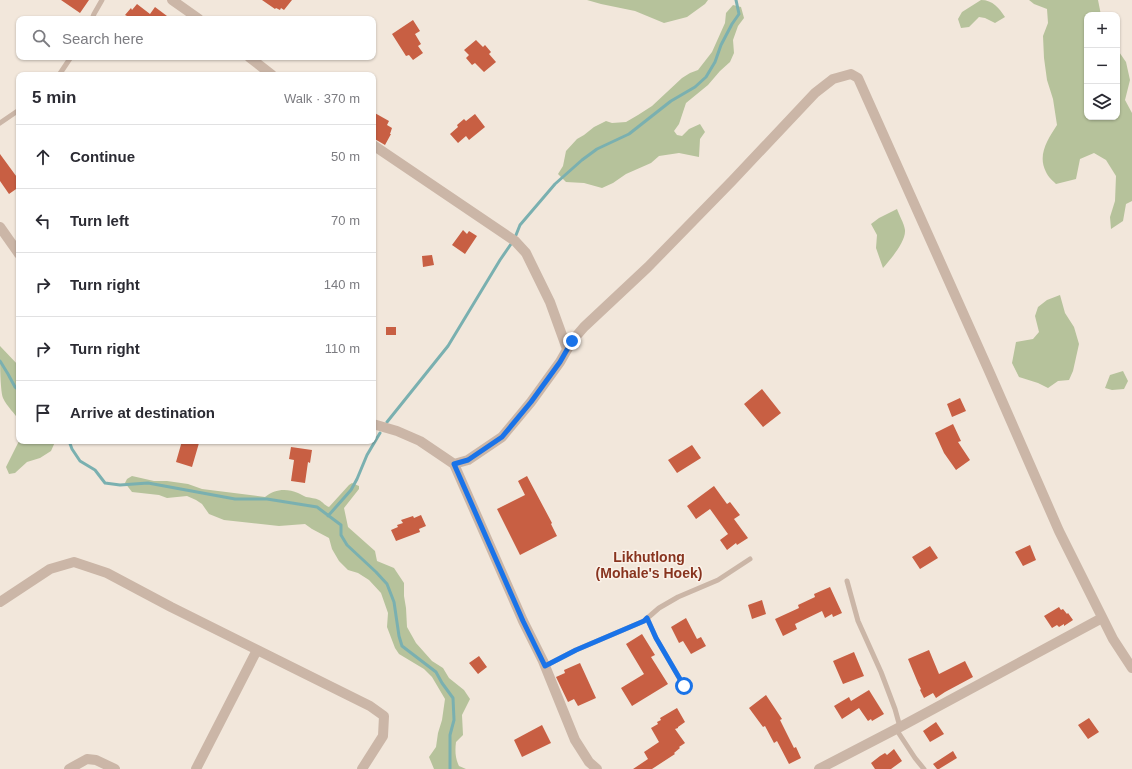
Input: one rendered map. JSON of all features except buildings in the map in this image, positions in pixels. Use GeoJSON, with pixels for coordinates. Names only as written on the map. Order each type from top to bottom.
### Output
{"type":"FeatureCollection","features":[{"type":"Feature","properties":{"kind":"street"},"geometry":{"type":"LineString","coordinates":[[172,0],[195,16]]}},
{"type":"Feature","properties":{"kind":"street"},"geometry":{"type":"LineString","coordinates":[[253,60],[268,72]]}},
{"type":"Feature","properties":{"kind":"street"},"geometry":{"type":"LineString","coordinates":[[454,464],[468,460],[502,437],[531,402],[560,362],[572,341],[584,327],[648,267],[815,93],[833,79],[851,74],[858,78],[1059,531],[1113,639],[1132,668]]}},
{"type":"Feature","properties":{"kind":"street"},"geometry":{"type":"LineString","coordinates":[[376,147],[515,241],[526,253],[550,302],[568,349]]}},
{"type":"Feature","properties":{"kind":"street"},"geometry":{"type":"LineString","coordinates":[[0,227],[16,250]]}},
{"type":"Feature","properties":{"kind":"street"},"geometry":{"type":"LineString","coordinates":[[376,425],[397,431],[420,441],[454,464],[523,621],[545,666],[575,740],[590,762],[597,769]]}},
{"type":"Feature","properties":{"kind":"street"},"geometry":{"type":"LineString","coordinates":[[0,602],[50,569],[74,562],[107,573],[171,607],[370,706],[384,716],[383,736],[362,769]]}},
{"type":"Feature","properties":{"kind":"street"},"geometry":{"type":"LineString","coordinates":[[819,769],[1102,618]]}},
{"type":"Feature","properties":{"kind":"street"},"geometry":{"type":"LineString","coordinates":[[196,769],[257,650]]}},
{"type":"Feature","properties":{"kind":"street"},"geometry":{"type":"LineString","coordinates":[[69,769],[87,759],[96,760],[116,769]]}},
{"type":"Feature","properties":{"kind":"lane"},"geometry":{"type":"LineString","coordinates":[[93,16],[102,0]]}},
{"type":"Feature","properties":{"kind":"lane"},"geometry":{"type":"LineString","coordinates":[[61,72],[69,60]]}},
{"type":"Feature","properties":{"kind":"lane"},"geometry":{"type":"LineString","coordinates":[[0,123],[16,112]]}},
{"type":"Feature","properties":{"kind":"lane"},"geometry":{"type":"LineString","coordinates":[[545,666],[576,650],[644,621],[659,608],[678,597],[718,580],[750,560]]}},
{"type":"Feature","properties":{"kind":"lane"},"geometry":{"type":"LineString","coordinates":[[847,581],[858,621],[881,672],[895,709],[898,728],[915,758],[924,769]]}},
{"type":"Feature","properties":{"kind":"lane"},"geometry":{"type":"LineString","coordinates":[[647,618],[656,638],[684,686]]}},
{"type":"Feature","properties":{"kind":"green space"},"geometry":{"type":"Polygon","coordinates":[[[587,0],[708,0],[705,4],[687,17],[664,23],[635,11],[587,0]]]}},
{"type":"Feature","properties":{"kind":"green space"},"geometry":{"type":"Polygon","coordinates":[[[981,0],[992,3],[1005,17],[995,23],[979,17],[969,27],[961,28],[958,19],[962,12],[981,0]]]}},
{"type":"Feature","properties":{"kind":"green space"},"geometry":{"type":"Polygon","coordinates":[[[1029,0],[1098,0],[1100,12],[1084,12],[1084,120],[1120,120],[1120,53],[1126,62],[1130,80],[1125,100],[1132,113],[1132,201],[1126,204],[1123,221],[1111,229],[1110,217],[1115,201],[1116,176],[1106,160],[1094,153],[1080,159],[1076,179],[1056,184],[1046,172],[1043,153],[1050,136],[1057,125],[1053,99],[1047,80],[1044,58],[1043,36],[1048,23],[1047,9],[1034,4],[1029,0]]]}},
{"type":"Feature","properties":{"kind":"green space"},"geometry":{"type":"Polygon","coordinates":[[[733,5],[741,7],[744,18],[738,26],[733,40],[734,53],[730,62],[708,85],[686,103],[679,124],[674,131],[677,135],[682,136],[689,129],[700,124],[705,132],[700,139],[699,157],[679,153],[659,156],[651,163],[626,174],[613,183],[602,188],[584,183],[566,182],[558,174],[563,166],[566,151],[577,139],[594,127],[606,121],[612,123],[626,122],[652,106],[682,78],[698,70],[712,52],[725,23],[726,13],[733,5]]]}},
{"type":"Feature","properties":{"kind":"green space"},"geometry":{"type":"Polygon","coordinates":[[[897,209],[903,222],[905,235],[897,250],[883,268],[876,248],[877,235],[871,224],[897,209]]]}},
{"type":"Feature","properties":{"kind":"green space"},"geometry":{"type":"Polygon","coordinates":[[[1060,295],[1065,313],[1074,327],[1079,344],[1073,371],[1069,380],[1058,381],[1048,388],[1019,377],[1012,363],[1016,342],[1033,339],[1039,332],[1035,316],[1038,307],[1047,300],[1060,295]]]}},
{"type":"Feature","properties":{"kind":"green space"},"geometry":{"type":"Polygon","coordinates":[[[0,346],[16,363],[16,416],[3,398],[0,346]]]}},
{"type":"Feature","properties":{"kind":"green space"},"geometry":{"type":"Polygon","coordinates":[[[1123,371],[1128,381],[1124,389],[1112,390],[1105,388],[1110,375],[1123,371]]]}},
{"type":"Feature","properties":{"kind":"green space"},"geometry":{"type":"Polygon","coordinates":[[[18,444],[54,444],[51,451],[40,458],[27,462],[15,473],[9,474],[6,467],[18,444]]]}},
{"type":"Feature","properties":{"kind":"green space"},"geometry":{"type":"Polygon","coordinates":[[[132,476],[154,481],[188,484],[202,489],[265,497],[272,492],[289,490],[306,497],[317,499],[329,507],[349,485],[352,483],[359,486],[359,489],[344,508],[348,527],[375,551],[377,561],[394,568],[404,583],[407,627],[416,643],[432,661],[443,668],[449,678],[464,690],[470,699],[462,715],[463,735],[456,742],[455,748],[459,766],[466,769],[434,769],[429,757],[436,747],[445,699],[432,677],[424,669],[399,654],[395,648],[387,627],[388,613],[381,593],[369,580],[358,573],[348,570],[339,561],[332,549],[329,538],[305,524],[279,526],[224,520],[209,514],[202,504],[187,496],[167,498],[159,495],[132,492],[125,483],[127,479],[132,476]]]}},
{"type":"Feature","properties":{"kind":"waterway"},"geometry":{"type":"LineString","coordinates":[[516,235],[520,225],[555,184],[582,160],[597,149],[629,134],[671,101],[695,87],[706,77],[715,62],[721,45],[739,14],[736,0]]}},
{"type":"Feature","properties":{"kind":"waterway"},"geometry":{"type":"LineString","coordinates":[[387,422],[448,346],[511,244]]}},
{"type":"Feature","properties":{"kind":"waterway"},"geometry":{"type":"LineString","coordinates":[[0,361],[16,388]]}},
{"type":"Feature","properties":{"kind":"waterway"},"geometry":{"type":"LineString","coordinates":[[376,440],[380,433]]}},
{"type":"Feature","properties":{"kind":"waterway"},"geometry":{"type":"LineString","coordinates":[[70,444],[80,461],[95,470],[105,483],[120,485],[148,483],[235,499],[267,499],[317,507],[341,525],[341,535],[347,545],[387,584],[394,602],[402,646],[436,672],[453,698],[454,720],[450,735],[450,769]]}},
{"type":"Feature","properties":{"kind":"waterway"},"geometry":{"type":"LineString","coordinates":[[328,516],[351,490],[374,444]]}},
{"type":"Feature","properties":{"kind":"district","name":"Likhutlong (Mohale's Hoek)"},"geometry":{"type":"Point","coordinates":[649,566]}},
{"type":"Feature","properties":{"kind":"route"},"geometry":{"type":"LineString","coordinates":[[572,341],[560,362],[531,402],[502,437],[468,460],[454,464],[523,621],[545,666],[576,650],[644,621],[647,618],[656,638],[684,686]]}}]}
